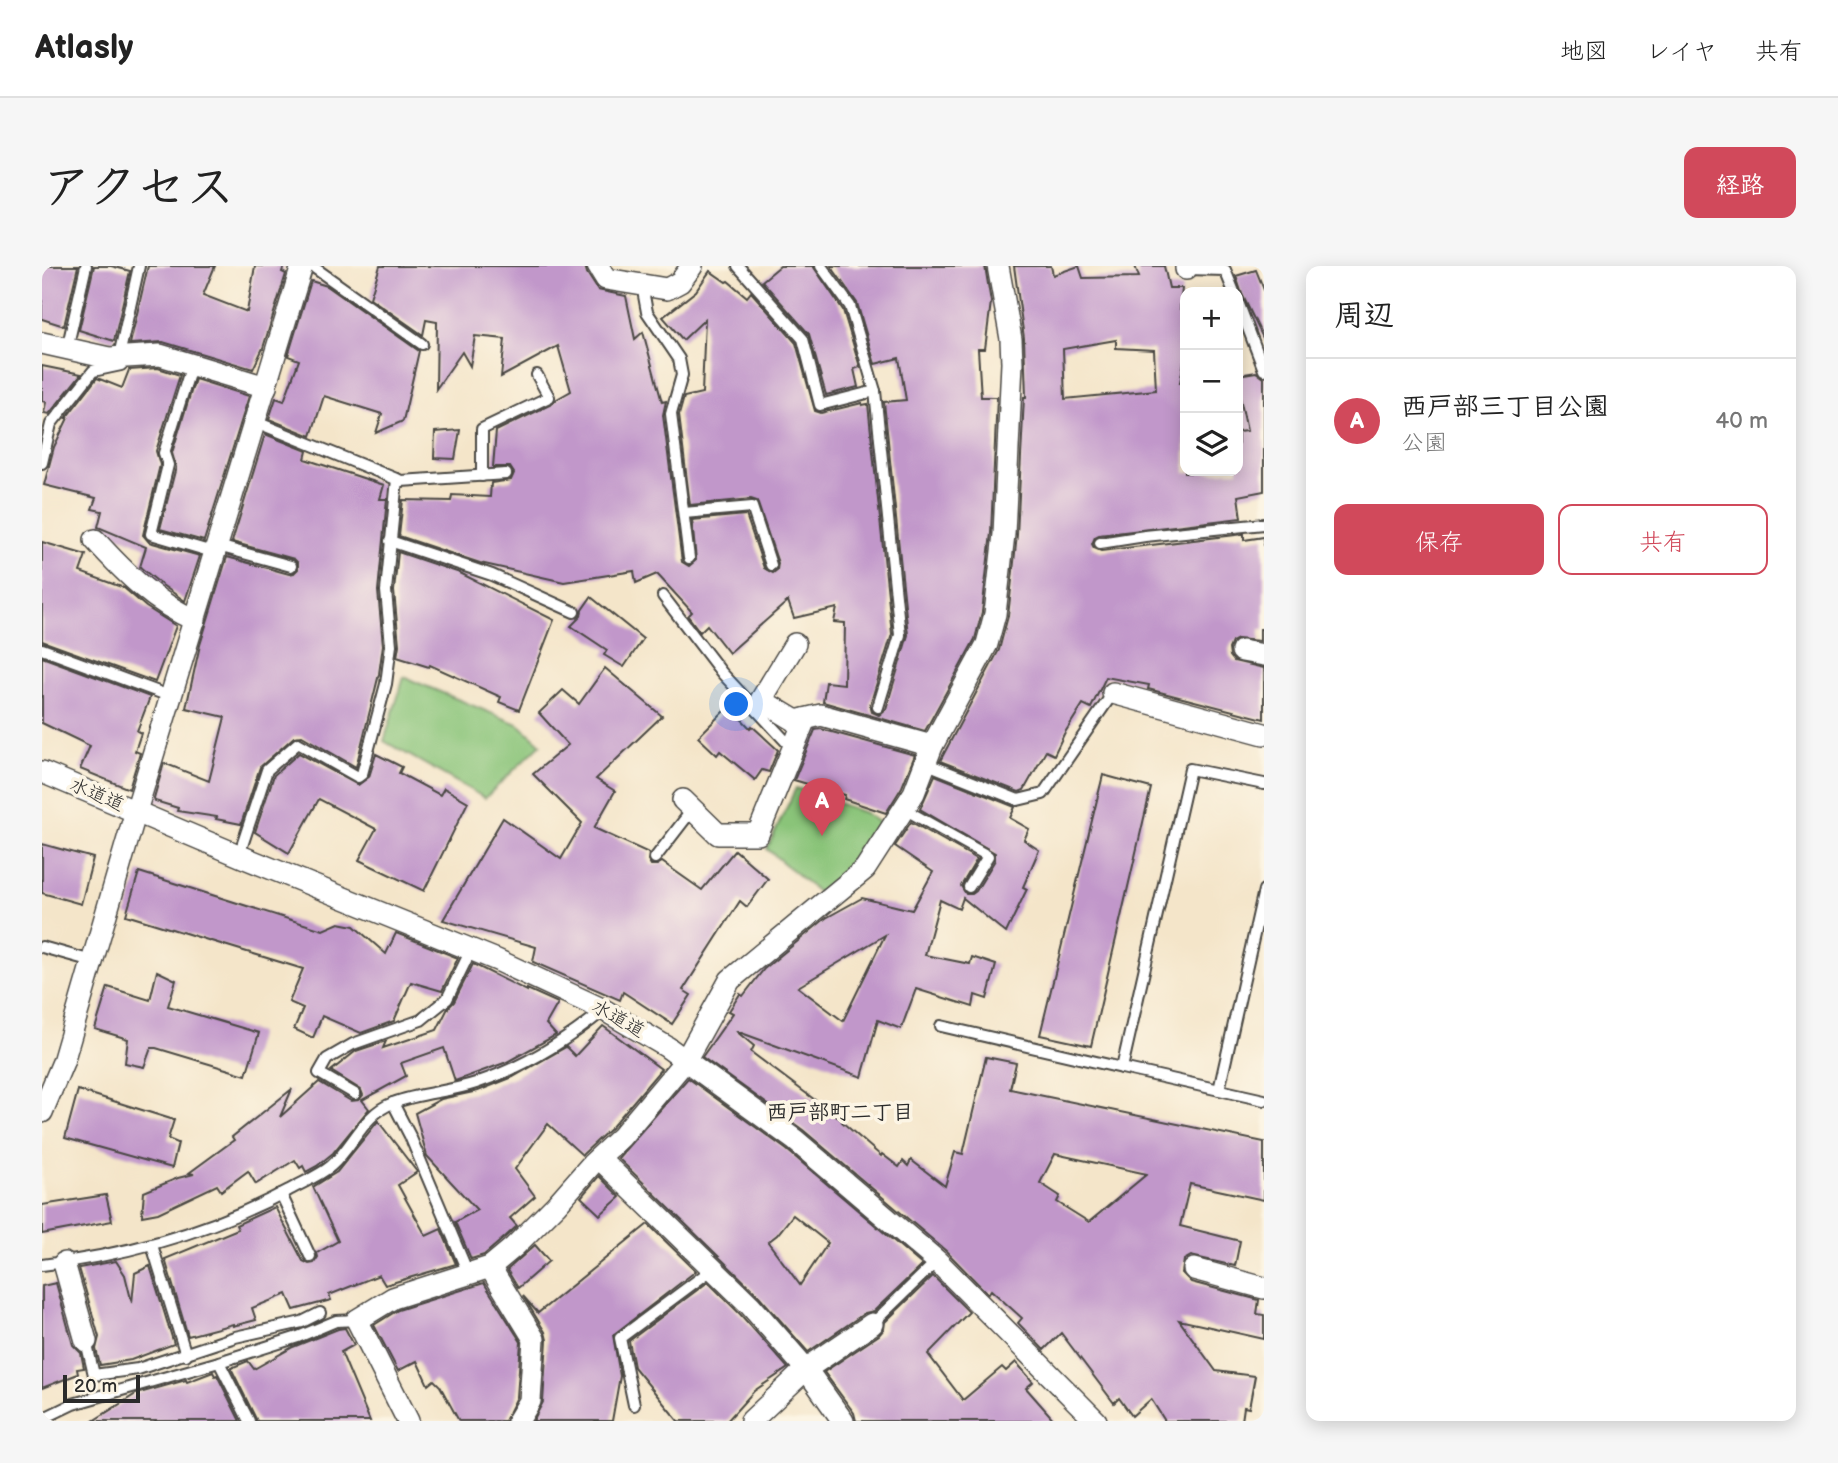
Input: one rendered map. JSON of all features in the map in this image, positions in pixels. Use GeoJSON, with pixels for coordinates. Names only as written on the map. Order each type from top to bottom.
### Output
{"type":"FeatureCollection","features":[{"type":"Feature","properties":{"kind":"street"},"geometry":{"type":"LineString","coordinates":[[42,1112],[49,1076],[92,961],[302,266]]}},
{"type":"Feature","properties":{"kind":"street"},"geometry":{"type":"LineString","coordinates":[[598,266],[606,279],[667,289],[680,282],[692,266]]}},
{"type":"Feature","properties":{"kind":"street"},"geometry":{"type":"LineString","coordinates":[[408,1421],[357,1320],[393,1298],[490,1267],[538,1223],[621,1137],[685,1060],[730,980],[865,869],[914,793],[928,754],[987,644],[995,614],[1004,534],[1012,363],[1011,339],[998,266]]}},
{"type":"Feature","properties":{"kind":"street"},"geometry":{"type":"LineString","coordinates":[[42,342],[109,358],[145,354],[165,356],[266,387]]}},
{"type":"Feature","properties":{"kind":"street"},"geometry":{"type":"LineString","coordinates":[[95,540],[144,590],[174,611],[195,620]]}},
{"type":"Feature","properties":{"kind":"street"},"geometry":{"type":"LineString","coordinates":[[795,644],[761,700],[796,721],[821,715],[928,754]]}},
{"type":"Feature","properties":{"kind":"street"},"geometry":{"type":"LineString","coordinates":[[1242,651],[1264,654]]}},
{"type":"Feature","properties":{"kind":"street"},"geometry":{"type":"LineString","coordinates":[[1113,693],[1264,734]]}},
{"type":"Feature","properties":{"kind":"street"},"geometry":{"type":"LineString","coordinates":[[688,805],[718,835],[758,834],[805,719]]}},
{"type":"Feature","properties":{"kind":"street","name":"水道道"},"geometry":{"type":"LineString","coordinates":[[42,772],[471,950],[604,1010],[685,1060],[795,1140],[937,1261],[1096,1421]]}},
{"type":"Feature","properties":{"kind":"street"},"geometry":{"type":"LineString","coordinates":[[599,1158],[750,1305],[806,1368],[843,1421]]}},
{"type":"Feature","properties":{"kind":"street"},"geometry":{"type":"LineString","coordinates":[[64,1263],[86,1341]]}},
{"type":"Feature","properties":{"kind":"street"},"geometry":{"type":"LineString","coordinates":[[490,1267],[534,1339],[530,1401],[518,1421]]}},
{"type":"Feature","properties":{"kind":"street"},"geometry":{"type":"LineString","coordinates":[[1194,1269],[1264,1288]]}},
{"type":"Feature","properties":{"kind":"street"},"geometry":{"type":"LineString","coordinates":[[751,1421],[806,1368],[872,1324]]}},
{"type":"Feature","properties":{"kind":"lane"},"geometry":{"type":"LineString","coordinates":[[67,349],[86,266]]}},
{"type":"Feature","properties":{"kind":"lane"},"geometry":{"type":"LineString","coordinates":[[119,356],[139,266]]}},
{"type":"Feature","properties":{"kind":"lane"},"geometry":{"type":"LineString","coordinates":[[312,266],[422,344]]}},
{"type":"Feature","properties":{"kind":"lane"},"geometry":{"type":"LineString","coordinates":[[738,266],[803,339],[820,405],[875,391]]}},
{"type":"Feature","properties":{"kind":"lane"},"geometry":{"type":"LineString","coordinates":[[821,266],[850,306],[875,391],[900,635],[877,707]]}},
{"type":"Feature","properties":{"kind":"lane"},"geometry":{"type":"LineString","coordinates":[[1186,268],[1225,270],[1232,287]]}},
{"type":"Feature","properties":{"kind":"lane"},"geometry":{"type":"LineString","coordinates":[[642,285],[647,312],[679,359],[682,375],[671,414],[689,558]]}},
{"type":"Feature","properties":{"kind":"lane"},"geometry":{"type":"LineString","coordinates":[[1243,315],[1264,370]]}},
{"type":"Feature","properties":{"kind":"lane"},"geometry":{"type":"LineString","coordinates":[[42,463],[51,424],[93,371],[165,356]]}},
{"type":"Feature","properties":{"kind":"lane"},"geometry":{"type":"LineString","coordinates":[[192,364],[164,453],[168,466],[151,534],[291,566]]}},
{"type":"Feature","properties":{"kind":"lane"},"geometry":{"type":"LineString","coordinates":[[482,475],[482,429],[550,397],[537,375]]}},
{"type":"Feature","properties":{"kind":"lane"},"geometry":{"type":"LineString","coordinates":[[256,422],[401,481],[506,474]]}},
{"type":"Feature","properties":{"kind":"lane"},"geometry":{"type":"LineString","coordinates":[[239,855],[267,770],[298,743],[358,777],[362,775],[388,671],[391,645],[386,591],[397,479]]}},
{"type":"Feature","properties":{"kind":"lane"},"geometry":{"type":"LineString","coordinates":[[684,513],[752,507],[771,565]]}},
{"type":"Feature","properties":{"kind":"lane"},"geometry":{"type":"LineString","coordinates":[[1100,543],[1264,524]]}},
{"type":"Feature","properties":{"kind":"lane"},"geometry":{"type":"LineString","coordinates":[[390,541],[492,575],[574,612]]}},
{"type":"Feature","properties":{"kind":"lane"},"geometry":{"type":"LineString","coordinates":[[663,596],[722,673],[793,749]]}},
{"type":"Feature","properties":{"kind":"lane"},"geometry":{"type":"LineString","coordinates":[[42,649],[172,697]]}},
{"type":"Feature","properties":{"kind":"lane"},"geometry":{"type":"LineString","coordinates":[[928,754],[1018,800],[1043,794],[1113,693]]}},
{"type":"Feature","properties":{"kind":"lane"},"geometry":{"type":"LineString","coordinates":[[1122,1068],[1190,769],[1264,784]]}},
{"type":"Feature","properties":{"kind":"lane"},"geometry":{"type":"LineString","coordinates":[[655,858],[688,805]]}},
{"type":"Feature","properties":{"kind":"lane"},"geometry":{"type":"LineString","coordinates":[[904,809],[988,856],[969,887]]}},
{"type":"Feature","properties":{"kind":"lane"},"geometry":{"type":"LineString","coordinates":[[1219,1090],[1264,890]]}},
{"type":"Feature","properties":{"kind":"lane"},"geometry":{"type":"LineString","coordinates":[[42,947],[92,961]]}},
{"type":"Feature","properties":{"kind":"lane"},"geometry":{"type":"LineString","coordinates":[[355,1094],[319,1073],[327,1059],[353,1044],[421,1020],[447,999],[471,950]]}},
{"type":"Feature","properties":{"kind":"lane"},"geometry":{"type":"LineString","coordinates":[[42,1265],[89,1259],[152,1245],[220,1221],[281,1194],[331,1166],[377,1107],[477,1083],[575,1033],[604,1010]]}},
{"type":"Feature","properties":{"kind":"lane"},"geometry":{"type":"LineString","coordinates":[[941,1026],[1264,1100]]}},
{"type":"Feature","properties":{"kind":"lane"},"geometry":{"type":"LineString","coordinates":[[393,1103],[410,1136],[468,1273]]}},
{"type":"Feature","properties":{"kind":"lane"},"geometry":{"type":"LineString","coordinates":[[281,1194],[310,1256]]}},
{"type":"Feature","properties":{"kind":"lane"},"geometry":{"type":"LineString","coordinates":[[152,1245],[186,1355]]}},
{"type":"Feature","properties":{"kind":"lane"},"geometry":{"type":"LineString","coordinates":[[872,1324],[937,1261]]}},
{"type":"Feature","properties":{"kind":"lane"},"geometry":{"type":"LineString","coordinates":[[634,1405],[620,1338],[713,1268]]}},
{"type":"Feature","properties":{"kind":"lane"},"geometry":{"type":"LineString","coordinates":[[86,1341],[94,1375],[138,1369],[235,1337],[302,1322],[320,1313]]}},
{"type":"Feature","properties":{"kind":"lane"},"geometry":{"type":"LineString","coordinates":[[42,1419],[73,1404],[219,1362],[298,1337],[337,1321],[357,1320]]}},
{"type":"Feature","properties":{"kind":"lane"},"geometry":{"type":"LineString","coordinates":[[219,1362],[249,1421]]}},
{"type":"Feature","properties":{"kind":"green space"},"geometry":{"type":"Polygon","coordinates":[[[404,677],[520,725],[541,744],[485,798],[384,741],[404,677]]]}},
{"type":"Feature","properties":{"kind":"green space"},"geometry":{"type":"Polygon","coordinates":[[[796,788],[865,813],[879,823],[857,860],[820,894],[767,849],[796,788]]]}},
{"type":"Feature","properties":{"kind":"building"},"geometry":{"type":"Polygon","coordinates":[[[42,266],[78,266],[64,326],[42,319],[42,266]]]}},
{"type":"Feature","properties":{"kind":"building"},"geometry":{"type":"Polygon","coordinates":[[[94,266],[111,266],[130,271],[114,341],[79,330],[94,266]]]}},
{"type":"Feature","properties":{"kind":"building"},"geometry":{"type":"Polygon","coordinates":[[[148,266],[215,266],[203,295],[247,312],[255,266],[284,266],[282,272],[286,274],[263,348],[253,369],[163,342],[130,344],[148,266]]]}},
{"type":"Feature","properties":{"kind":"building"},"geometry":{"type":"Polygon","coordinates":[[[380,266],[585,266],[598,290],[626,296],[635,339],[643,332],[662,402],[666,401],[663,415],[682,562],[689,566],[696,560],[692,520],[746,515],[764,568],[773,573],[777,570],[778,563],[757,501],[751,499],[690,505],[679,415],[684,397],[702,393],[705,319],[683,340],[663,317],[696,291],[710,271],[728,281],[747,297],[751,292],[796,343],[815,411],[821,413],[862,403],[868,404],[892,634],[870,705],[872,712],[879,715],[886,709],[908,635],[884,402],[906,400],[899,358],[875,364],[857,303],[831,266],[985,266],[991,302],[985,349],[978,349],[981,397],[997,397],[991,533],[982,612],[975,639],[925,731],[823,702],[826,682],[844,684],[845,623],[834,622],[837,608],[794,618],[788,601],[729,653],[707,625],[700,632],[688,616],[692,612],[657,574],[636,583],[634,571],[564,582],[480,563],[399,536],[403,500],[451,501],[452,495],[490,497],[491,483],[511,480],[514,473],[510,467],[493,467],[496,431],[552,404],[571,391],[558,346],[501,377],[505,339],[475,336],[470,366],[462,352],[436,389],[437,322],[426,320],[423,335],[370,298],[380,266]]]}},
{"type":"Feature","properties":{"kind":"building"},"geometry":{"type":"Polygon","coordinates":[[[780,266],[813,266],[843,310],[860,367],[854,369],[858,387],[826,395],[809,334],[762,281],[780,266]]]}},
{"type":"Feature","properties":{"kind":"building"},"geometry":{"type":"Polygon","coordinates":[[[1014,266],[1051,266],[1053,275],[1079,266],[1083,278],[1139,277],[1135,266],[1164,266],[1169,288],[1180,288],[1180,476],[1243,476],[1243,431],[1247,431],[1243,412],[1243,374],[1256,372],[1264,378],[1264,491],[1238,496],[1241,518],[1099,535],[1092,544],[1101,551],[1244,534],[1244,540],[1264,537],[1264,629],[1260,629],[1260,641],[1238,639],[1232,642],[1229,649],[1234,661],[1264,668],[1264,719],[1148,689],[1149,685],[1106,677],[1091,708],[1083,704],[1054,755],[1046,751],[1024,790],[1019,792],[940,761],[999,650],[1008,616],[1017,535],[1026,397],[1024,338],[1014,266]],[[1116,340],[1063,349],[1065,399],[1156,390],[1154,350],[1116,348],[1116,340]]]}},
{"type":"Feature","properties":{"kind":"building"},"geometry":{"type":"Polygon","coordinates":[[[1256,270],[1264,290],[1264,340],[1243,296],[1243,287],[1240,287],[1236,276],[1256,270]]]}},
{"type":"Feature","properties":{"kind":"building"},"geometry":{"type":"Polygon","coordinates":[[[311,281],[327,286],[419,351],[403,421],[376,433],[382,414],[324,396],[311,436],[269,419],[276,398],[284,401],[299,360],[288,356],[311,281]]]}},
{"type":"Feature","properties":{"kind":"building"},"geometry":{"type":"Polygon","coordinates":[[[42,366],[81,374],[49,414],[44,413],[46,402],[42,401],[42,366]]]}},
{"type":"Feature","properties":{"kind":"building"},"geometry":{"type":"Polygon","coordinates":[[[158,368],[180,375],[156,451],[160,465],[143,535],[149,542],[200,556],[185,601],[140,567],[146,547],[98,527],[102,511],[92,509],[96,498],[44,485],[54,447],[66,418],[97,378],[122,388],[129,370],[158,368]]]}},
{"type":"Feature","properties":{"kind":"building"},"geometry":{"type":"Polygon","coordinates":[[[195,379],[249,396],[204,541],[160,529],[176,467],[172,453],[195,379]]]}},
{"type":"Feature","properties":{"kind":"building"},"geometry":{"type":"Polygon","coordinates":[[[460,430],[455,459],[434,458],[435,432],[460,430]]]}},
{"type":"Feature","properties":{"kind":"building"},"geometry":{"type":"Polygon","coordinates":[[[265,434],[307,451],[305,459],[384,485],[380,499],[387,499],[378,591],[383,645],[379,674],[356,767],[302,736],[294,737],[260,767],[241,824],[177,811],[178,808],[155,801],[154,798],[164,763],[209,781],[225,717],[186,708],[200,645],[227,557],[289,574],[298,569],[298,563],[294,559],[232,542],[265,434]]]}},
{"type":"Feature","properties":{"kind":"building"},"geometry":{"type":"Polygon","coordinates":[[[42,542],[86,555],[80,572],[124,588],[146,607],[176,626],[155,682],[42,641],[42,542]]]}},
{"type":"Feature","properties":{"kind":"building"},"geometry":{"type":"Polygon","coordinates":[[[398,552],[460,573],[554,620],[519,710],[499,702],[501,697],[430,665],[429,667],[397,657],[399,645],[394,591],[398,552]]]}},
{"type":"Feature","properties":{"kind":"building"},"geometry":{"type":"Polygon","coordinates":[[[591,597],[643,639],[624,667],[604,655],[607,650],[571,626],[581,616],[591,597]]]}},
{"type":"Feature","properties":{"kind":"building"},"geometry":{"type":"Polygon","coordinates":[[[42,657],[150,697],[137,731],[141,733],[135,751],[140,753],[129,789],[80,769],[90,746],[42,723],[42,657]]]}},
{"type":"Feature","properties":{"kind":"building"},"geometry":{"type":"Polygon","coordinates":[[[605,668],[662,716],[596,779],[615,791],[594,828],[649,853],[648,860],[651,865],[662,862],[702,890],[735,850],[768,879],[747,907],[740,901],[683,990],[691,995],[672,1024],[623,992],[620,1000],[533,962],[536,947],[443,920],[503,818],[561,859],[582,823],[533,774],[568,745],[539,713],[563,690],[579,704],[605,668]]]}},
{"type":"Feature","properties":{"kind":"building"},"geometry":{"type":"Polygon","coordinates":[[[729,706],[750,728],[752,726],[778,750],[769,772],[762,770],[755,780],[720,751],[717,755],[698,737],[729,706]]]}},
{"type":"Feature","properties":{"kind":"building"},"geometry":{"type":"Polygon","coordinates":[[[821,729],[915,755],[902,787],[886,813],[844,799],[845,795],[794,780],[815,730],[821,729]]]}},
{"type":"Feature","properties":{"kind":"building"},"geometry":{"type":"Polygon","coordinates":[[[299,753],[358,785],[369,777],[376,754],[402,767],[399,773],[440,795],[444,788],[468,802],[424,891],[359,860],[376,829],[319,799],[289,853],[255,832],[274,775],[299,753]]]}},
{"type":"Feature","properties":{"kind":"building"},"geometry":{"type":"Polygon","coordinates":[[[935,775],[1015,807],[1010,818],[1029,829],[1024,840],[1039,850],[1023,887],[1027,889],[1006,933],[963,898],[959,909],[940,900],[925,955],[970,964],[972,957],[996,965],[987,999],[975,995],[973,1007],[916,989],[901,1029],[878,1020],[862,1077],[736,1031],[754,1046],[751,1052],[843,1121],[881,1156],[882,1154],[899,1167],[903,1161],[908,1166],[911,1160],[945,1186],[955,1152],[963,1154],[986,1057],[1016,1063],[1010,1089],[1264,1142],[1264,1200],[1190,1184],[1180,1226],[1240,1241],[1235,1266],[1191,1256],[1184,1260],[1182,1273],[1191,1282],[1259,1300],[1257,1314],[1264,1315],[1264,1339],[1179,1320],[1216,1371],[1255,1376],[1249,1408],[1244,1407],[1242,1421],[1165,1421],[1151,1399],[1132,1416],[1119,1398],[1114,1403],[1061,1333],[1044,1350],[1018,1323],[1022,1318],[991,1290],[988,1294],[946,1251],[803,1130],[702,1057],[733,1013],[729,1011],[740,994],[743,996],[764,969],[826,918],[862,898],[912,910],[933,872],[895,846],[911,822],[977,859],[961,886],[966,894],[976,891],[995,860],[995,853],[920,809],[935,775]],[[885,935],[798,987],[843,1021],[885,935]],[[1055,1154],[1040,1183],[1060,1196],[1057,1202],[1089,1222],[1147,1174],[1055,1154]]]}},
{"type":"Feature","properties":{"kind":"building"},"geometry":{"type":"Polygon","coordinates":[[[1103,775],[1151,788],[1091,1046],[1040,1035],[1103,775]]]}},
{"type":"Feature","properties":{"kind":"building"},"geometry":{"type":"Polygon","coordinates":[[[42,844],[93,858],[81,904],[42,893],[42,844]]]}},
{"type":"Feature","properties":{"kind":"building"},"geometry":{"type":"Polygon","coordinates":[[[139,872],[323,930],[339,923],[354,926],[386,954],[396,933],[458,958],[442,991],[411,982],[394,1021],[361,1033],[322,1016],[313,1038],[294,1029],[303,1008],[289,1002],[303,969],[126,915],[139,872]]]}},
{"type":"Feature","properties":{"kind":"building"},"geometry":{"type":"Polygon","coordinates":[[[473,964],[558,1003],[546,1024],[556,1035],[507,1062],[455,1081],[444,1048],[401,1063],[406,1076],[362,1100],[369,1109],[333,1153],[317,1166],[306,1172],[295,1160],[256,1184],[248,1171],[221,1191],[217,1185],[158,1213],[142,1216],[144,1192],[194,1174],[189,1173],[234,1140],[232,1137],[292,1089],[280,1117],[319,1082],[351,1101],[359,1100],[363,1095],[361,1090],[331,1071],[356,1051],[386,1041],[383,1048],[437,1030],[473,964]]]}},
{"type":"Feature","properties":{"kind":"building"},"geometry":{"type":"Polygon","coordinates":[[[157,971],[176,980],[168,1006],[259,1033],[246,1075],[156,1048],[151,1048],[144,1067],[125,1063],[128,1039],[95,1029],[108,987],[150,1000],[157,971]]]}},
{"type":"Feature","properties":{"kind":"building"},"geometry":{"type":"Polygon","coordinates":[[[603,1026],[661,1069],[611,1128],[582,1155],[548,1124],[515,1169],[535,1196],[510,1218],[517,1226],[484,1255],[471,1259],[455,1222],[477,1210],[427,1156],[415,1113],[441,1099],[478,1091],[513,1077],[566,1047],[575,1056],[603,1026]]]}},
{"type":"Feature","properties":{"kind":"building"},"geometry":{"type":"Polygon","coordinates":[[[688,1078],[787,1150],[922,1265],[874,1311],[865,1313],[808,1352],[759,1296],[618,1158],[688,1078]],[[793,1215],[768,1242],[800,1285],[828,1243],[793,1215]]]}},
{"type":"Feature","properties":{"kind":"building"},"geometry":{"type":"Polygon","coordinates":[[[78,1090],[174,1120],[168,1139],[178,1143],[172,1168],[65,1138],[78,1090]]]}},
{"type":"Feature","properties":{"kind":"building"},"geometry":{"type":"Polygon","coordinates":[[[378,1121],[417,1172],[398,1185],[426,1236],[441,1229],[456,1264],[385,1285],[379,1275],[329,1295],[331,1300],[294,1310],[287,1294],[252,1308],[256,1320],[188,1336],[165,1259],[238,1229],[236,1225],[275,1207],[303,1261],[314,1263],[318,1257],[317,1253],[338,1241],[313,1187],[337,1172],[378,1121]]]}},
{"type":"Feature","properties":{"kind":"building"},"geometry":{"type":"Polygon","coordinates":[[[599,1176],[620,1197],[600,1215],[581,1197],[599,1176]]]}},
{"type":"Feature","properties":{"kind":"building"},"geometry":{"type":"Polygon","coordinates":[[[106,1195],[112,1221],[42,1234],[42,1205],[106,1195]]]}},
{"type":"Feature","properties":{"kind":"building"},"geometry":{"type":"Polygon","coordinates":[[[648,1224],[696,1271],[613,1335],[620,1376],[612,1421],[533,1421],[543,1402],[547,1340],[523,1296],[538,1313],[648,1224]]]}},
{"type":"Feature","properties":{"kind":"building"},"geometry":{"type":"Polygon","coordinates":[[[535,1245],[549,1261],[518,1288],[507,1270],[535,1245]]]}},
{"type":"Feature","properties":{"kind":"building"},"geometry":{"type":"Polygon","coordinates":[[[116,1261],[125,1275],[132,1303],[135,1273],[150,1266],[174,1344],[131,1360],[100,1365],[96,1349],[99,1337],[79,1268],[116,1261]]]}},
{"type":"Feature","properties":{"kind":"building"},"geometry":{"type":"Polygon","coordinates":[[[933,1276],[969,1312],[928,1354],[963,1400],[1002,1367],[1006,1371],[1016,1362],[1033,1382],[1026,1388],[1055,1421],[856,1421],[854,1413],[824,1372],[879,1335],[885,1322],[933,1276]]]}},
{"type":"Feature","properties":{"kind":"building"},"geometry":{"type":"Polygon","coordinates":[[[708,1282],[788,1368],[754,1391],[727,1421],[678,1421],[634,1367],[629,1341],[708,1282]]]}},
{"type":"Feature","properties":{"kind":"building"},"geometry":{"type":"Polygon","coordinates":[[[56,1283],[73,1345],[81,1353],[84,1368],[77,1369],[78,1374],[42,1388],[42,1286],[56,1283]]]}},
{"type":"Feature","properties":{"kind":"building"},"geometry":{"type":"Polygon","coordinates":[[[484,1283],[521,1342],[517,1397],[505,1421],[459,1421],[440,1386],[434,1380],[428,1385],[417,1361],[398,1371],[374,1325],[398,1310],[484,1283]]]}},
{"type":"Feature","properties":{"kind":"building"},"geometry":{"type":"Polygon","coordinates":[[[345,1328],[354,1345],[341,1352],[370,1421],[257,1421],[231,1368],[248,1361],[254,1369],[293,1347],[345,1328]]]}},
{"type":"Feature","properties":{"kind":"building"},"geometry":{"type":"Polygon","coordinates":[[[213,1372],[240,1421],[93,1421],[136,1394],[186,1380],[187,1382],[213,1372]]]}},
{"type":"Feature","properties":{"kind":"place","name":"西戸部三丁目公園"},"geometry":{"type":"Point","coordinates":[822,836]}},
{"type":"Feature","properties":{"kind":"district","name":"西戸部町二丁目"},"geometry":{"type":"Point","coordinates":[840,1112]}}]}
